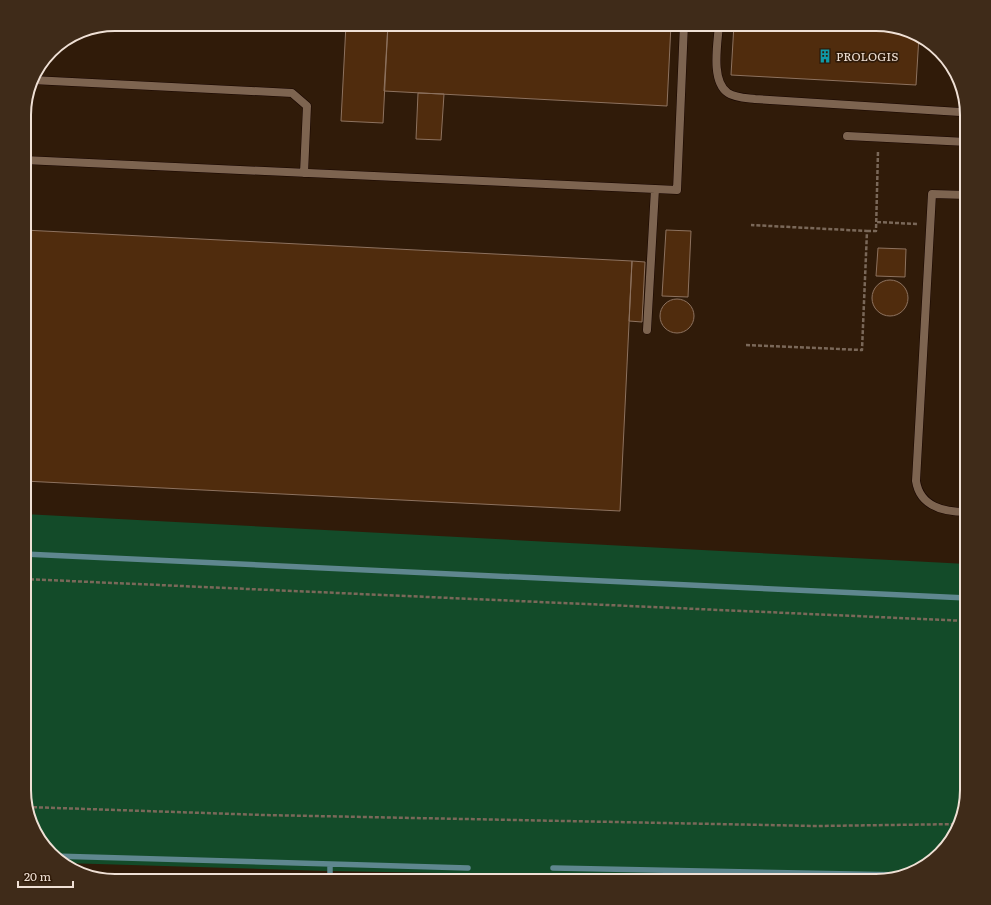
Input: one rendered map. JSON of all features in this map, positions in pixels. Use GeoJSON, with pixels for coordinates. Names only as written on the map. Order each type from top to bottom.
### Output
{"type":"FeatureCollection","features":[{"type":"Feature","properties":{"kind":"lane"},"geometry":{"type":"LineString","coordinates":[[31,160],[677,190],[684,31]]}},
{"type":"Feature","properties":{"kind":"lane"},"geometry":{"type":"LineString","coordinates":[[719,31],[718,79],[728,93],[755,99],[960,112]]}},
{"type":"Feature","properties":{"kind":"lane"},"geometry":{"type":"LineString","coordinates":[[39,80],[292,92],[307,106],[304,173]]}},
{"type":"Feature","properties":{"kind":"lane"},"geometry":{"type":"LineString","coordinates":[[847,136],[960,142]]}},
{"type":"Feature","properties":{"kind":"lane"},"geometry":{"type":"LineString","coordinates":[[647,330],[655,189]]}},
{"type":"Feature","properties":{"kind":"lane"},"geometry":{"type":"LineString","coordinates":[[960,195],[932,194],[916,481],[918,492],[928,503],[944,510],[960,511]]}},
{"type":"Feature","properties":{"kind":"path"},"geometry":{"type":"LineString","coordinates":[[751,225],[876,231],[878,138]]}},
{"type":"Feature","properties":{"kind":"path"},"geometry":{"type":"LineString","coordinates":[[876,222],[930,225]]}},
{"type":"Feature","properties":{"kind":"path"},"geometry":{"type":"LineString","coordinates":[[746,345],[862,350],[867,231]]}},
{"type":"Feature","properties":{"kind":"path"},"geometry":{"type":"LineString","coordinates":[[31,579],[960,621]]}},
{"type":"Feature","properties":{"kind":"path"},"geometry":{"type":"LineString","coordinates":[[33,807],[264,815],[816,826],[953,824]]}},
{"type":"Feature","properties":{"kind":"green space"},"geometry":{"type":"Polygon","coordinates":[[[31,514],[960,564],[960,795],[956,817],[946,837],[923,860],[908,868],[881,874],[492,874],[328,871],[75,863],[60,853],[45,837],[35,817],[31,795],[31,514]]]}},
{"type":"Feature","properties":{"kind":"building"},"geometry":{"type":"Polygon","coordinates":[[[346,31],[388,31],[383,123],[341,121],[346,31]]]}},
{"type":"Feature","properties":{"kind":"building"},"geometry":{"type":"Polygon","coordinates":[[[388,31],[671,31],[667,106],[384,91],[388,31]]]}},
{"type":"Feature","properties":{"kind":"building","name":"PROLOGIS"},"geometry":{"type":"Polygon","coordinates":[[[734,31],[881,31],[903,35],[919,43],[916,85],[731,75],[734,31]]]}},
{"type":"Feature","properties":{"kind":"building"},"geometry":{"type":"Polygon","coordinates":[[[418,93],[444,94],[441,140],[416,139],[418,93]]]}},
{"type":"Feature","properties":{"kind":"building"},"geometry":{"type":"Polygon","coordinates":[[[31,230],[632,261],[620,511],[31,481],[31,230]]]}},
{"type":"Feature","properties":{"kind":"building"},"geometry":{"type":"Polygon","coordinates":[[[666,230],[691,231],[688,297],[662,296],[666,230]]]}},
{"type":"Feature","properties":{"kind":"building"},"geometry":{"type":"Polygon","coordinates":[[[878,248],[906,249],[905,277],[876,276],[878,248]]]}},
{"type":"Feature","properties":{"kind":"building"},"geometry":{"type":"Polygon","coordinates":[[[632,261],[645,262],[642,322],[629,321],[632,261]]]}},
{"type":"Feature","properties":{"kind":"building"},"geometry":{"type":"Polygon","coordinates":[[[894,280],[903,285],[907,291],[907,305],[903,311],[894,316],[886,316],[877,311],[873,305],[872,294],[877,285],[883,281],[894,280]]]}},
{"type":"Feature","properties":{"kind":"building"},"geometry":{"type":"Polygon","coordinates":[[[674,299],[680,299],[684,300],[691,306],[694,316],[693,323],[687,330],[680,333],[674,333],[670,332],[663,326],[660,319],[660,313],[661,309],[667,302],[674,299]]]}},
{"type":"Feature","properties":{"kind":"waterway"},"geometry":{"type":"LineString","coordinates":[[31,554],[960,598]]}},
{"type":"Feature","properties":{"kind":"waterway"},"geometry":{"type":"LineString","coordinates":[[64,856],[468,868]]}},
{"type":"Feature","properties":{"kind":"waterway"},"geometry":{"type":"LineString","coordinates":[[330,864],[330,874]]}},
{"type":"Feature","properties":{"kind":"waterway"},"geometry":{"type":"LineString","coordinates":[[553,868],[855,874]]}},
{"type":"Feature","properties":{"kind":"place","name":"PROLOGIS"},"geometry":{"type":"Point","coordinates":[825,56]}}]}
